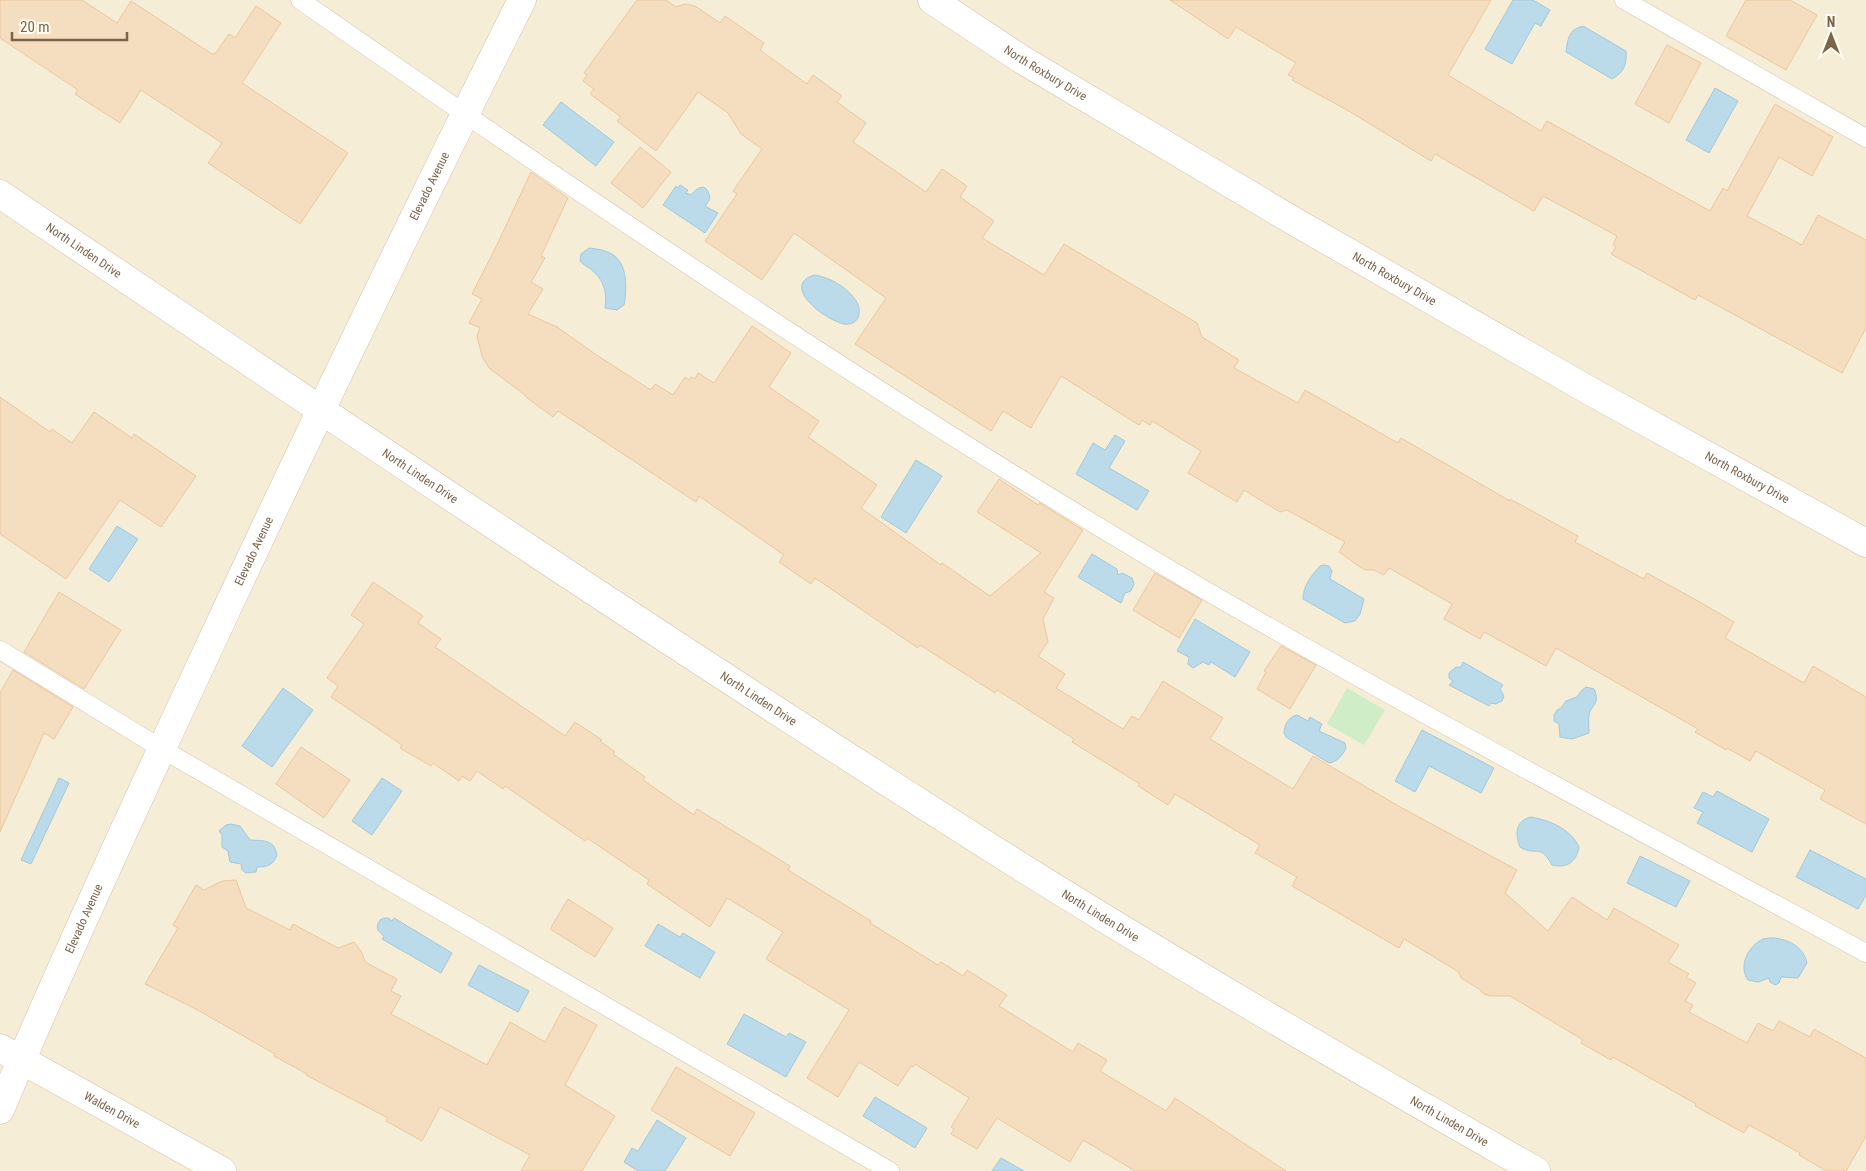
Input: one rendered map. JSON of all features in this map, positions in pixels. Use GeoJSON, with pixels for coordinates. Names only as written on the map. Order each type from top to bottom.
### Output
{"type":"FeatureCollection","features":[{"type":"Feature","properties":{"kind":"street","name":"Elevado Avenue"},"geometry":{"type":"LineString","coordinates":[[0,1110],[11,1054],[90,904],[320,411],[464,114],[522,0]]}},
{"type":"Feature","properties":{"kind":"street","name":"North Roxbury Drive"},"geometry":{"type":"LineString","coordinates":[[932,0],[1021,59],[1297,224],[1590,392],[1866,543]]}},
{"type":"Feature","properties":{"kind":"street","name":"North Linden Drive"},"geometry":{"type":"LineString","coordinates":[[0,194],[320,411],[949,822],[1195,973],[1536,1171]]}},
{"type":"Feature","properties":{"kind":"street","name":"Walden Drive"},"geometry":{"type":"LineString","coordinates":[[11,1054],[222,1171]]}},
{"type":"Feature","properties":{"kind":"lane"},"geometry":{"type":"LineString","coordinates":[[300,0],[464,114],[824,354],[1006,469],[1202,588],[1416,709],[1866,953]]}},
{"type":"Feature","properties":{"kind":"lane"},"geometry":{"type":"LineString","coordinates":[[1624,0],[1866,138]]}},
{"type":"Feature","properties":{"kind":"lane"},"geometry":{"type":"LineString","coordinates":[[0,650],[162,749],[890,1171]]}},
{"type":"Feature","properties":{"kind":"shaded area"},"geometry":{"type":"Polygon","coordinates":[[[0,0],[1866,0],[1866,1171],[0,1171],[0,0]]]}},
{"type":"Feature","properties":{"kind":"green space"},"geometry":{"type":"Polygon","coordinates":[[[1347,688],[1385,710],[1364,745],[1327,724],[1347,688]]]}},
{"type":"Feature","properties":{"kind":"water"},"geometry":{"type":"Polygon","coordinates":[[[1513,0],[1533,0],[1550,10],[1541,26],[1535,23],[1512,64],[1485,49],[1513,0]]]}},
{"type":"Feature","properties":{"kind":"water"},"geometry":{"type":"Polygon","coordinates":[[[1583,26],[1626,51],[1624,68],[1612,79],[1566,52],[1568,39],[1574,30],[1583,26]]]}},
{"type":"Feature","properties":{"kind":"water"},"geometry":{"type":"Polygon","coordinates":[[[1715,88],[1738,101],[1709,153],[1686,140],[1715,88]]]}},
{"type":"Feature","properties":{"kind":"water"},"geometry":{"type":"Polygon","coordinates":[[[561,102],[614,142],[596,166],[543,125],[561,102]]]}},
{"type":"Feature","properties":{"kind":"water"},"geometry":{"type":"Polygon","coordinates":[[[680,185],[688,190],[686,193],[691,195],[697,189],[703,187],[707,190],[710,199],[705,206],[718,213],[705,233],[663,205],[676,186],[678,188],[680,185]]]}},
{"type":"Feature","properties":{"kind":"water"},"geometry":{"type":"Polygon","coordinates":[[[589,248],[612,254],[617,258],[624,270],[626,292],[624,305],[617,310],[605,308],[606,298],[603,284],[593,271],[580,261],[581,254],[589,248]]]}},
{"type":"Feature","properties":{"kind":"water"},"geometry":{"type":"Polygon","coordinates":[[[814,275],[836,283],[846,290],[857,302],[859,316],[854,322],[844,324],[836,321],[817,310],[809,302],[802,287],[805,280],[814,275]]]}},
{"type":"Feature","properties":{"kind":"water"},"geometry":{"type":"Polygon","coordinates":[[[1115,435],[1125,441],[1109,468],[1149,491],[1137,510],[1076,474],[1093,443],[1105,450],[1115,435]]]}},
{"type":"Feature","properties":{"kind":"water"},"geometry":{"type":"Polygon","coordinates":[[[916,460],[942,476],[906,533],[881,517],[916,460]]]}},
{"type":"Feature","properties":{"kind":"water"},"geometry":{"type":"Polygon","coordinates":[[[117,526],[138,539],[109,582],[89,569],[117,526]]]}},
{"type":"Feature","properties":{"kind":"water"},"geometry":{"type":"Polygon","coordinates":[[[1092,554],[1117,569],[1118,575],[1122,573],[1132,578],[1134,584],[1131,591],[1125,593],[1121,603],[1078,577],[1092,554]]]}},
{"type":"Feature","properties":{"kind":"water"},"geometry":{"type":"Polygon","coordinates":[[[1320,566],[1329,566],[1332,571],[1330,579],[1364,599],[1360,614],[1355,621],[1345,623],[1303,599],[1308,581],[1320,566]]]}},
{"type":"Feature","properties":{"kind":"water"},"geometry":{"type":"Polygon","coordinates":[[[1195,619],[1250,652],[1235,677],[1211,662],[1209,665],[1203,662],[1193,668],[1188,664],[1189,657],[1177,651],[1195,619]]]}},
{"type":"Feature","properties":{"kind":"water"},"geometry":{"type":"Polygon","coordinates":[[[1463,662],[1503,685],[1500,689],[1504,696],[1502,701],[1496,704],[1491,703],[1489,706],[1449,685],[1453,681],[1449,678],[1449,673],[1456,667],[1461,667],[1463,662]]]}},
{"type":"Feature","properties":{"kind":"water"},"geometry":{"type":"Polygon","coordinates":[[[1586,687],[1594,689],[1596,694],[1596,701],[1589,716],[1589,733],[1572,739],[1560,737],[1559,724],[1554,721],[1554,715],[1566,701],[1577,697],[1586,687]]]}},
{"type":"Feature","properties":{"kind":"water"},"geometry":{"type":"Polygon","coordinates":[[[283,688],[313,710],[272,767],[242,746],[283,688]]]}},
{"type":"Feature","properties":{"kind":"water"},"geometry":{"type":"Polygon","coordinates":[[[1297,715],[1308,721],[1310,717],[1322,724],[1319,731],[1345,743],[1346,748],[1339,758],[1329,763],[1286,737],[1284,733],[1286,724],[1291,717],[1297,715]]]}},
{"type":"Feature","properties":{"kind":"water"},"geometry":{"type":"Polygon","coordinates":[[[1422,730],[1494,768],[1481,793],[1429,766],[1415,792],[1395,781],[1422,730]]]}},
{"type":"Feature","properties":{"kind":"water"},"geometry":{"type":"Polygon","coordinates":[[[59,778],[69,783],[31,864],[21,860],[59,778]]]}},
{"type":"Feature","properties":{"kind":"water"},"geometry":{"type":"Polygon","coordinates":[[[382,778],[402,791],[372,835],[352,821],[382,778]]]}},
{"type":"Feature","properties":{"kind":"water"},"geometry":{"type":"Polygon","coordinates":[[[1717,791],[1769,819],[1752,852],[1697,823],[1703,812],[1694,808],[1703,792],[1713,797],[1717,791]]]}},
{"type":"Feature","properties":{"kind":"water"},"geometry":{"type":"Polygon","coordinates":[[[1531,817],[1559,826],[1571,835],[1579,847],[1574,860],[1567,865],[1552,865],[1541,852],[1530,851],[1520,847],[1517,837],[1519,825],[1531,817]]]}},
{"type":"Feature","properties":{"kind":"water"},"geometry":{"type":"Polygon","coordinates":[[[226,825],[240,826],[250,840],[271,843],[277,855],[274,861],[267,866],[257,867],[256,872],[246,873],[242,870],[241,864],[230,862],[228,851],[222,847],[222,835],[219,831],[226,825]]]}},
{"type":"Feature","properties":{"kind":"water"},"geometry":{"type":"Polygon","coordinates":[[[1810,850],[1866,879],[1866,895],[1858,909],[1796,877],[1810,850]]]}},
{"type":"Feature","properties":{"kind":"water"},"geometry":{"type":"Polygon","coordinates":[[[1640,856],[1690,881],[1676,907],[1627,883],[1640,856]]]}},
{"type":"Feature","properties":{"kind":"water"},"geometry":{"type":"Polygon","coordinates":[[[384,918],[392,921],[394,918],[452,953],[441,973],[382,939],[384,936],[378,931],[377,927],[378,922],[384,918]]]}},
{"type":"Feature","properties":{"kind":"water"},"geometry":{"type":"Polygon","coordinates":[[[658,924],[680,937],[683,933],[715,952],[700,978],[645,946],[658,924]]]}},
{"type":"Feature","properties":{"kind":"water"},"geometry":{"type":"Polygon","coordinates":[[[1775,938],[1795,945],[1803,953],[1807,963],[1798,978],[1781,977],[1779,983],[1775,985],[1770,982],[1769,978],[1758,982],[1748,980],[1745,975],[1744,963],[1749,951],[1763,939],[1775,938]]]}},
{"type":"Feature","properties":{"kind":"water"},"geometry":{"type":"Polygon","coordinates":[[[479,965],[529,991],[518,1012],[468,985],[479,965]]]}},
{"type":"Feature","properties":{"kind":"water"},"geometry":{"type":"Polygon","coordinates":[[[744,1014],[786,1037],[789,1033],[806,1042],[786,1077],[727,1044],[744,1014]]]}},
{"type":"Feature","properties":{"kind":"water"},"geometry":{"type":"Polygon","coordinates":[[[875,1097],[927,1128],[915,1148],[863,1116],[875,1097]]]}},
{"type":"Feature","properties":{"kind":"water"},"geometry":{"type":"Polygon","coordinates":[[[657,1120],[686,1138],[665,1171],[638,1171],[624,1162],[632,1148],[638,1151],[657,1120]]]}},
{"type":"Feature","properties":{"kind":"water"},"geometry":{"type":"Polygon","coordinates":[[[1001,1158],[1024,1171],[992,1171],[1001,1158]]]}},
{"type":"Feature","properties":{"kind":"building"},"geometry":{"type":"Polygon","coordinates":[[[0,0],[82,0],[117,23],[131,1],[212,54],[215,54],[229,34],[235,38],[256,6],[281,23],[242,83],[348,153],[300,224],[208,163],[222,143],[141,90],[120,123],[75,94],[78,90],[0,38],[0,0]]]}},
{"type":"Feature","properties":{"kind":"building"},"geometry":{"type":"Polygon","coordinates":[[[637,0],[666,0],[676,7],[685,4],[695,6],[720,23],[725,16],[764,43],[760,50],[807,84],[813,75],[842,96],[837,102],[866,123],[853,142],[926,192],[942,169],[967,186],[960,197],[994,221],[982,238],[1044,275],[1064,244],[1197,323],[1202,337],[1239,360],[1234,368],[1298,403],[1305,390],[1398,443],[1401,438],[1510,501],[1510,499],[1578,536],[1575,542],[1644,579],[1647,573],[1698,601],[1734,622],[1725,638],[1804,683],[1813,666],[1866,697],[1866,824],[1820,799],[1825,790],[1756,751],[1750,761],[1727,748],[1726,750],[1695,732],[1698,729],[1556,648],[1546,666],[1484,632],[1480,639],[1444,619],[1452,604],[1389,568],[1384,575],[1374,570],[1366,570],[1360,567],[1339,552],[1345,542],[1287,510],[1280,512],[1244,490],[1237,502],[1188,473],[1201,451],[1152,421],[1150,425],[1142,420],[1139,425],[1061,376],[1031,428],[1003,411],[991,431],[855,344],[886,298],[794,233],[762,280],[705,241],[737,194],[733,191],[762,149],[741,134],[728,113],[698,92],[656,151],[617,121],[621,117],[590,94],[594,89],[583,81],[587,75],[584,73],[637,0]]]}},
{"type":"Feature","properties":{"kind":"building"},"geometry":{"type":"Polygon","coordinates":[[[1170,0],[1491,0],[1448,75],[1541,131],[1547,121],[1710,211],[1723,188],[1727,191],[1775,104],[1833,137],[1812,176],[1779,157],[1747,216],[1802,245],[1818,215],[1866,240],[1866,328],[1842,373],[1698,295],[1695,300],[1611,254],[1616,247],[1613,245],[1617,236],[1543,196],[1534,211],[1435,154],[1431,161],[1347,110],[1292,80],[1294,78],[1288,75],[1296,63],[1236,27],[1228,39],[1170,0]]]}},
{"type":"Feature","properties":{"kind":"building"},"geometry":{"type":"Polygon","coordinates":[[[1746,0],[1790,0],[1817,15],[1786,70],[1726,36],[1746,0]]]}},
{"type":"Feature","properties":{"kind":"building"},"geometry":{"type":"Polygon","coordinates":[[[1667,45],[1701,63],[1669,123],[1635,104],[1667,45]]]}},
{"type":"Feature","properties":{"kind":"building"},"geometry":{"type":"Polygon","coordinates":[[[640,147],[671,172],[643,208],[611,183],[640,147]]]}},
{"type":"Feature","properties":{"kind":"building"},"geometry":{"type":"Polygon","coordinates":[[[531,172],[568,198],[541,256],[545,258],[531,282],[543,289],[528,314],[557,327],[651,390],[655,384],[673,395],[685,377],[689,380],[691,377],[695,379],[698,373],[714,383],[752,326],[791,353],[769,387],[819,421],[808,437],[877,485],[861,508],[941,565],[942,563],[990,596],[1041,553],[977,512],[999,479],[1038,505],[1040,503],[1083,530],[1044,592],[1054,598],[1043,619],[1048,642],[1038,656],[1065,674],[1056,688],[1123,729],[1132,716],[1139,720],[1163,681],[1223,718],[1210,739],[1293,789],[1313,756],[1402,808],[1517,870],[1505,893],[1548,931],[1572,897],[1607,920],[1614,908],[1679,945],[1668,962],[1689,974],[1686,977],[1696,983],[1685,1001],[1693,1005],[1689,1012],[1747,1043],[1758,1023],[1773,1031],[1779,1021],[1810,1037],[1814,1029],[1866,1058],[1866,1136],[1846,1171],[1826,1171],[1799,1155],[1800,1153],[1749,1125],[1744,1133],[1613,1057],[1611,1060],[1581,1043],[1583,1040],[1510,996],[1490,996],[1484,994],[1461,978],[1459,972],[1404,939],[1399,948],[1292,886],[1297,877],[1255,853],[1260,845],[1175,794],[1168,805],[1138,786],[1140,784],[1072,742],[1074,739],[997,690],[995,693],[920,645],[918,648],[815,578],[811,584],[779,562],[784,555],[699,496],[696,502],[558,411],[553,417],[526,397],[489,368],[482,356],[477,336],[480,328],[469,323],[482,299],[472,294],[531,172]]]}},
{"type":"Feature","properties":{"kind":"building"},"geometry":{"type":"Polygon","coordinates":[[[0,397],[50,432],[52,429],[72,443],[94,412],[132,438],[134,434],[196,476],[161,527],[120,500],[66,579],[0,534],[0,397]]]}},
{"type":"Feature","properties":{"kind":"building"},"geometry":{"type":"Polygon","coordinates":[[[1155,573],[1202,600],[1179,638],[1133,610],[1155,573]]]}},
{"type":"Feature","properties":{"kind":"building"},"geometry":{"type":"Polygon","coordinates":[[[373,582],[423,616],[418,623],[441,639],[435,647],[565,736],[575,722],[602,740],[600,741],[615,752],[613,754],[645,777],[643,780],[694,815],[697,809],[790,866],[788,870],[938,965],[941,962],[963,976],[967,970],[1007,995],[999,1006],[1073,1052],[1078,1043],[1107,1060],[1100,1071],[1166,1111],[1175,1098],[1286,1171],[1135,1171],[1083,1140],[1070,1162],[997,1118],[977,1149],[951,1134],[954,1129],[951,1127],[969,1098],[915,1064],[913,1067],[911,1066],[898,1086],[859,1062],[838,1097],[807,1078],[849,1010],[766,959],[783,932],[727,898],[710,927],[647,884],[649,880],[587,838],[585,841],[505,786],[503,789],[477,771],[470,781],[462,776],[459,781],[433,763],[431,766],[400,748],[402,745],[331,697],[338,686],[327,678],[364,624],[351,615],[373,582]]]}},
{"type":"Feature","properties":{"kind":"building"},"geometry":{"type":"Polygon","coordinates":[[[59,592],[121,630],[84,689],[24,652],[59,592]]]}},
{"type":"Feature","properties":{"kind":"building"},"geometry":{"type":"Polygon","coordinates":[[[1281,646],[1316,665],[1290,709],[1257,689],[1266,672],[1264,671],[1281,646]]]}},
{"type":"Feature","properties":{"kind":"building"},"geometry":{"type":"Polygon","coordinates":[[[13,670],[73,707],[54,739],[44,733],[0,832],[0,693],[13,670]]]}},
{"type":"Feature","properties":{"kind":"building"},"geometry":{"type":"Polygon","coordinates":[[[301,747],[350,780],[324,818],[276,784],[301,747]]]}},
{"type":"Feature","properties":{"kind":"building"},"geometry":{"type":"Polygon","coordinates":[[[236,880],[246,908],[290,930],[293,924],[338,948],[354,942],[362,953],[365,962],[397,979],[391,991],[401,996],[391,1014],[487,1065],[510,1022],[545,1042],[564,1007],[597,1025],[565,1085],[615,1116],[582,1171],[521,1171],[530,1155],[440,1107],[422,1141],[386,1121],[388,1118],[306,1075],[274,1056],[275,1054],[194,1008],[145,984],[178,928],[173,925],[196,885],[204,890],[222,881],[236,880]]]}},
{"type":"Feature","properties":{"kind":"building"},"geometry":{"type":"Polygon","coordinates":[[[568,899],[613,928],[595,957],[550,929],[568,899]]]}},
{"type":"Feature","properties":{"kind":"building"},"geometry":{"type":"Polygon","coordinates":[[[676,1067],[755,1113],[730,1156],[651,1110],[676,1067]]]}}]}
